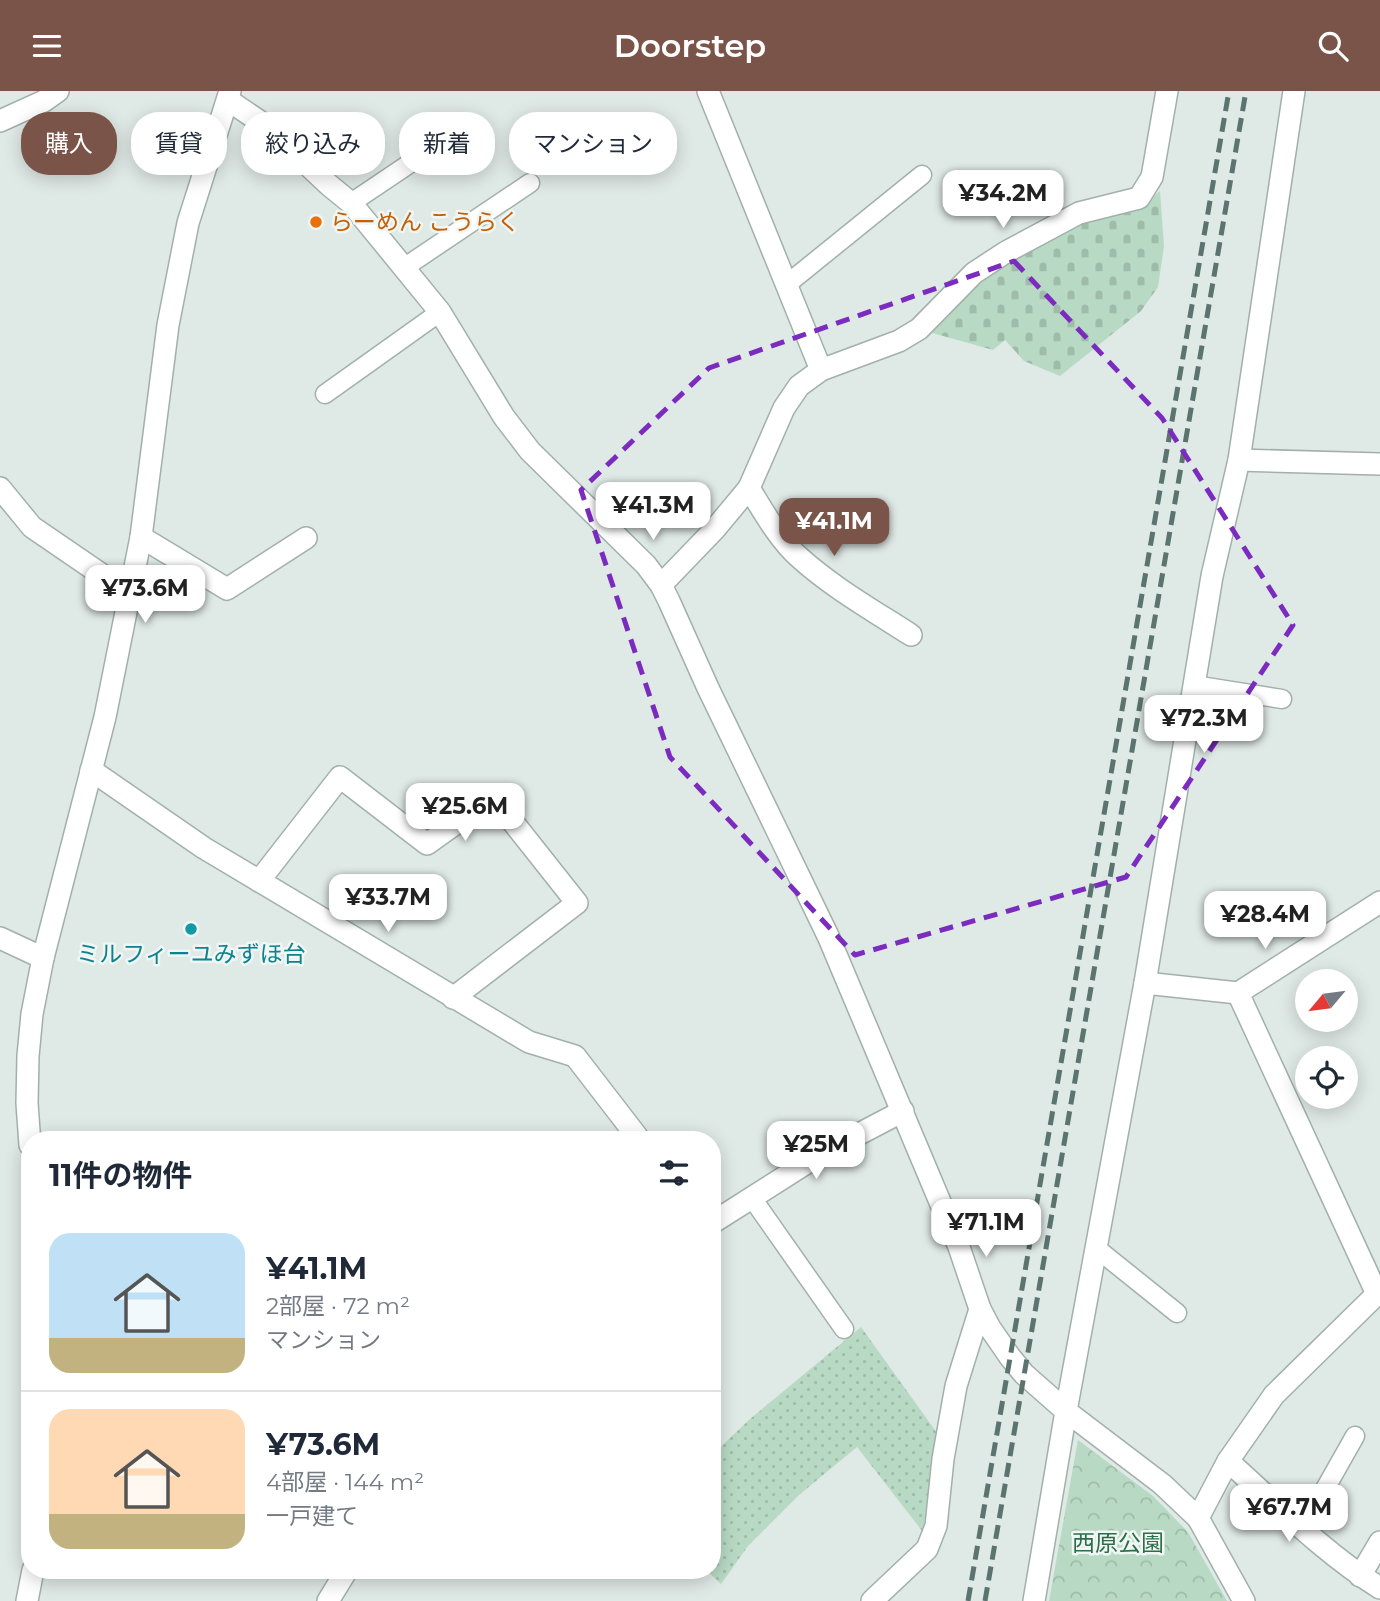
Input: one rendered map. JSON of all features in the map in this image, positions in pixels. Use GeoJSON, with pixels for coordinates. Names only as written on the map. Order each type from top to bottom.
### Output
{"type":"FeatureCollection","features":[{"type":"Feature","properties":{"kind":"street"},"geometry":{"type":"LineString","coordinates":[[0,121],[44,101],[58,91]]}},
{"type":"Feature","properties":{"kind":"street"},"geometry":{"type":"LineString","coordinates":[[708,91],[821,370]]}},
{"type":"Feature","properties":{"kind":"street"},"geometry":{"type":"LineString","coordinates":[[661,585],[714,530],[749,488],[784,408],[799,386],[821,370],[899,341],[919,329],[974,273],[1006,252],[1079,213],[1139,198],[1152,177],[1167,91]]}},
{"type":"Feature","properties":{"kind":"street"},"geometry":{"type":"LineString","coordinates":[[1034,1601],[1145,983],[1212,576],[1239,460],[1294,91]]}},
{"type":"Feature","properties":{"kind":"street"},"geometry":{"type":"LineString","coordinates":[[29,1131],[28,1056],[32,1014],[43,958],[105,717],[130,594],[141,537],[167,325],[188,223],[229,95],[351,203],[440,312],[504,417],[530,451],[646,565],[661,585],[829,938],[903,1111],[959,1247],[980,1309],[990,1328],[1024,1374],[1066,1411],[1162,1484],[1198,1518],[1244,1601]]}},
{"type":"Feature","properties":{"kind":"street"},"geometry":{"type":"LineString","coordinates":[[1239,460],[1380,464]]}},
{"type":"Feature","properties":{"kind":"street"},"geometry":{"type":"LineString","coordinates":[[0,488],[32,527],[130,594]]}},
{"type":"Feature","properties":{"kind":"street"},"geometry":{"type":"LineString","coordinates":[[749,488],[798,557],[911,635]]}},
{"type":"Feature","properties":{"kind":"street"},"geometry":{"type":"LineString","coordinates":[[141,537],[227,589],[306,538]]}},
{"type":"Feature","properties":{"kind":"street"},"geometry":{"type":"LineString","coordinates":[[91,770],[204,848],[453,998],[529,1042],[575,1056],[633,1131]]}},
{"type":"Feature","properties":{"kind":"street"},"geometry":{"type":"LineString","coordinates":[[259,881],[340,777],[427,844],[493,797],[577,903],[453,998]]}},
{"type":"Feature","properties":{"kind":"street"},"geometry":{"type":"LineString","coordinates":[[1145,983],[1238,993],[1380,902]]}},
{"type":"Feature","properties":{"kind":"street"},"geometry":{"type":"LineString","coordinates":[[0,938],[43,958]]}},
{"type":"Feature","properties":{"kind":"street"},"geometry":{"type":"LineString","coordinates":[[1198,1518],[1228,1461],[1274,1395],[1377,1294],[1238,993]]}},
{"type":"Feature","properties":{"kind":"street"},"geometry":{"type":"LineString","coordinates":[[721,1217],[819,1155],[903,1111]]}},
{"type":"Feature","properties":{"kind":"street"},"geometry":{"type":"LineString","coordinates":[[872,1601],[927,1549],[936,1526],[943,1459],[956,1386],[980,1309]]}},
{"type":"Feature","properties":{"kind":"street"},"geometry":{"type":"LineString","coordinates":[[1228,1461],[1360,1576],[1380,1588]]}},
{"type":"Feature","properties":{"kind":"street"},"geometry":{"type":"LineString","coordinates":[[1360,1576],[1380,1542]]}},
{"type":"Feature","properties":{"kind":"street"},"geometry":{"type":"LineString","coordinates":[[27,1601],[31,1579]]}},
{"type":"Feature","properties":{"kind":"street"},"geometry":{"type":"LineString","coordinates":[[328,1601],[341,1579]]}},
{"type":"Feature","properties":{"kind":"lane"},"geometry":{"type":"LineString","coordinates":[[351,203],[399,171]]}},
{"type":"Feature","properties":{"kind":"lane"},"geometry":{"type":"LineString","coordinates":[[786,285],[922,175]]}},
{"type":"Feature","properties":{"kind":"lane"},"geometry":{"type":"LineString","coordinates":[[405,267],[530,183]]}},
{"type":"Feature","properties":{"kind":"lane"},"geometry":{"type":"LineString","coordinates":[[325,394],[440,312]]}},
{"type":"Feature","properties":{"kind":"lane"},"geometry":{"type":"LineString","coordinates":[[1194,685],[1282,699]]}},
{"type":"Feature","properties":{"kind":"lane"},"geometry":{"type":"LineString","coordinates":[[752,1198],[844,1329]]}},
{"type":"Feature","properties":{"kind":"lane"},"geometry":{"type":"LineString","coordinates":[[1096,1248],[1177,1313]]}},
{"type":"Feature","properties":{"kind":"lane"},"geometry":{"type":"LineString","coordinates":[[1303,1528],[1354,1436]]}},
{"type":"Feature","properties":{"kind":"highlighted area"},"geometry":{"type":"Polygon","coordinates":[[[1014,261],[1162,418],[1293,625],[1126,877],[855,955],[670,757],[581,490],[709,368],[1014,261]]]}},
{"type":"Feature","properties":{"kind":"green space"},"geometry":{"type":"Polygon","coordinates":[[[1160,191],[1164,246],[1158,287],[1141,311],[1060,376],[1024,361],[1005,340],[993,350],[929,332],[996,269],[1079,222],[1142,206],[1160,191]]]}},
{"type":"Feature","properties":{"kind":"green space"},"geometry":{"type":"Polygon","coordinates":[[[861,1327],[937,1433],[923,1532],[857,1447],[799,1495],[748,1546],[721,1584],[716,1579],[721,1579],[721,1446],[861,1327]]]}},
{"type":"Feature","properties":{"kind":"green space","name":"西原公園"},"geometry":{"type":"Polygon","coordinates":[[[1078,1440],[1153,1496],[1188,1532],[1227,1601],[1049,1601],[1078,1440]]]}},
{"type":"Feature","properties":{"kind":"railway"},"geometry":{"type":"LineString","coordinates":[[968,1601],[1229,91]]}},
{"type":"Feature","properties":{"kind":"railway"},"geometry":{"type":"LineString","coordinates":[[985,1601],[1246,91]]}},
{"type":"Feature","properties":{"kind":"place","name":"らーめん こうらく"},"geometry":{"type":"Point","coordinates":[316,222]}},
{"type":"Feature","properties":{"kind":"place","name":"ミルフィーユみずほ台"},"geometry":{"type":"Point","coordinates":[191,929]}}]}
